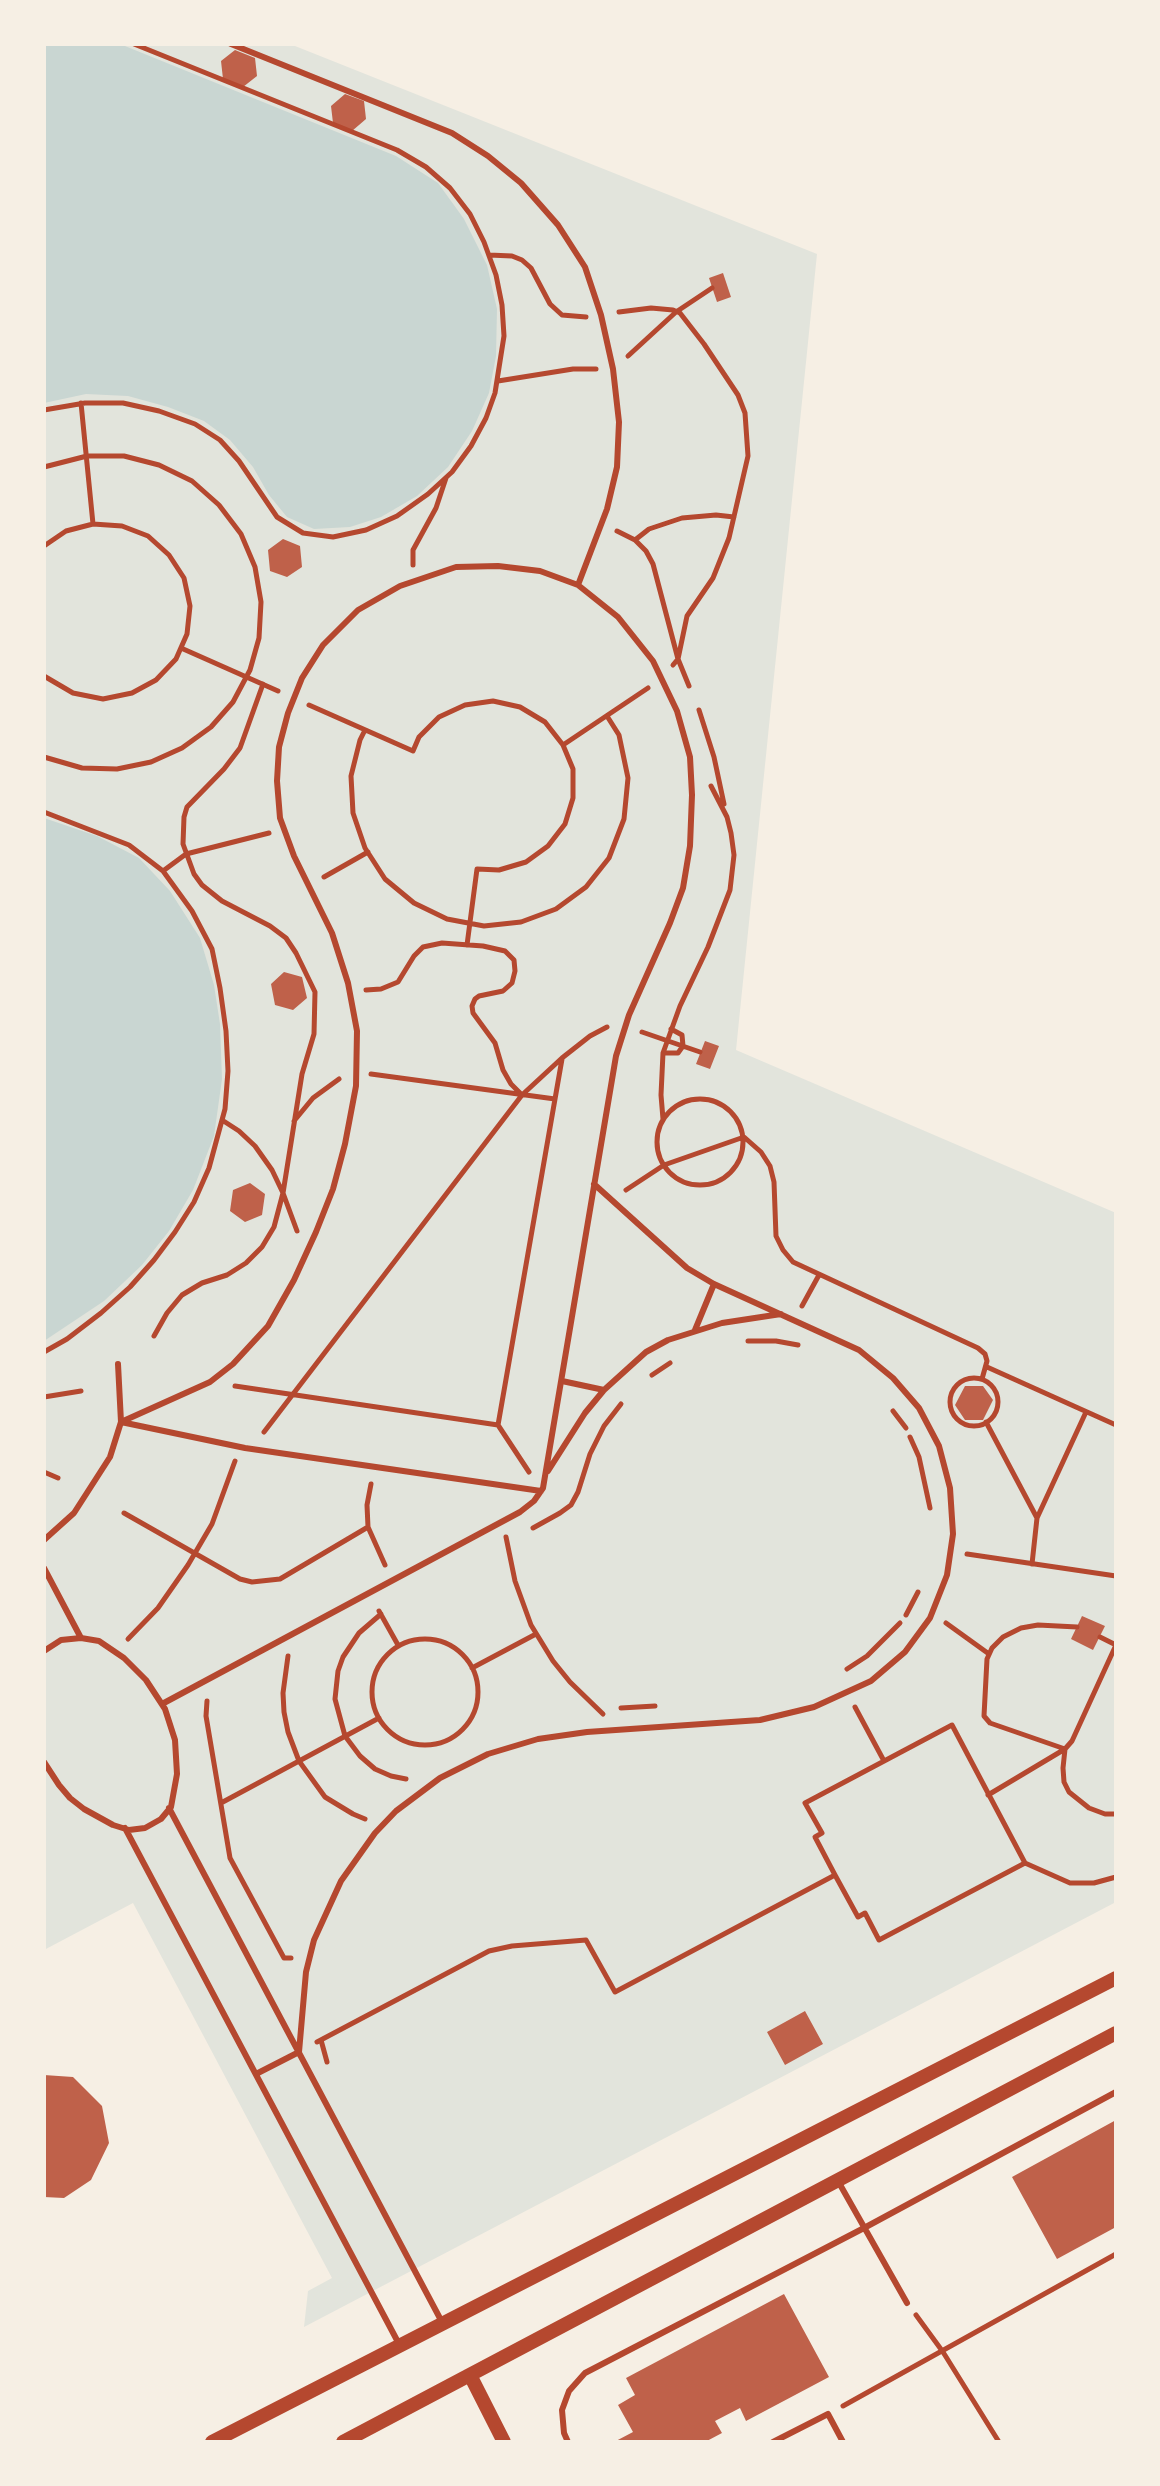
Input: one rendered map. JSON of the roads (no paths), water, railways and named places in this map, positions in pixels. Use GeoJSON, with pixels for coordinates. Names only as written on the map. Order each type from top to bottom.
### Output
{"type":"FeatureCollection","features":[{"type":"Feature","properties":{"kind":"street"},"geometry":{"type":"LineString","coordinates":[[212,2442],[1116,1978]]}},
{"type":"Feature","properties":{"kind":"street"},"geometry":{"type":"LineString","coordinates":[[343,2442],[1116,2033]]}},
{"type":"Feature","properties":{"kind":"street"},"geometry":{"type":"LineString","coordinates":[[470,2375],[504,2442]]}},
{"type":"Feature","properties":{"kind":"lane"},"geometry":{"type":"LineString","coordinates":[[231,44],[452,133],[488,156],[521,183],[558,225],[585,267],[601,315],[613,369],[619,422],[617,467],[602,524],[578,585]]}},
{"type":"Feature","properties":{"kind":"lane"},"geometry":{"type":"LineString","coordinates":[[121,1422],[210,1382],[233,1364],[268,1326],[306,1254],[333,1189],[345,1144],[356,1086],[357,1031],[349,990],[332,933],[294,856],[280,818],[277,781],[279,747],[302,678],[323,645],[358,610],[400,586],[456,567],[498,566],[540,571],[578,585],[618,617],[653,661],[677,711],[690,757],[690,846],[683,888],[629,1015],[613,1070],[541,1491],[534,1501],[504,1521],[162,1704]]}},
{"type":"Feature","properties":{"kind":"lane"},"geometry":{"type":"LineString","coordinates":[[299,2052],[306,1972],[314,1940],[341,1881],[375,1833],[396,1811],[440,1778],[488,1754],[538,1739],[622,1729],[760,1720],[814,1707],[871,1681],[905,1652],[932,1612],[947,1575],[953,1534],[950,1488],[939,1446],[919,1408],[893,1378],[859,1350],[714,1284],[675,1258],[594,1184]]}},
{"type":"Feature","properties":{"kind":"lane"},"geometry":{"type":"LineString","coordinates":[[695,1330],[714,1284]]}},
{"type":"Feature","properties":{"kind":"lane"},"geometry":{"type":"LineString","coordinates":[[546,1474],[585,1413],[604,1390],[646,1352],[695,1330],[752,1317],[782,1314]]}},
{"type":"Feature","properties":{"kind":"lane"},"geometry":{"type":"LineString","coordinates":[[44,1540],[74,1513],[110,1457],[121,1422],[118,1364]]}},
{"type":"Feature","properties":{"kind":"lane"},"geometry":{"type":"LineString","coordinates":[[562,1381],[604,1390]]}},
{"type":"Feature","properties":{"kind":"lane"},"geometry":{"type":"LineString","coordinates":[[121,1422],[245,1448],[541,1491]]}},
{"type":"Feature","properties":{"kind":"lane"},"geometry":{"type":"LineString","coordinates":[[44,1568],[81,1638]]}},
{"type":"Feature","properties":{"kind":"lane"},"geometry":{"type":"LineString","coordinates":[[44,1651],[61,1640],[81,1638],[99,1641],[115,1651],[146,1680],[171,1723],[177,1758],[175,1790],[169,1808],[161,1819],[145,1828],[125,1828],[98,1818],[70,1798],[45,1765]]}},
{"type":"Feature","properties":{"kind":"lane"},"geometry":{"type":"LineString","coordinates":[[169,1808],[443,2324]]}},
{"type":"Feature","properties":{"kind":"lane"},"geometry":{"type":"LineString","coordinates":[[125,1828],[400,2346]]}},
{"type":"Feature","properties":{"kind":"lane"},"geometry":{"type":"LineString","coordinates":[[256,2074],[299,2052]]}},
{"type":"Feature","properties":{"kind":"lane"},"geometry":{"type":"LineString","coordinates":[[568,2442],[562,2410],[569,2391],[585,2373],[1116,2092]]}},
{"type":"Feature","properties":{"kind":"lane"},"geometry":{"type":"LineString","coordinates":[[837,2181],[907,2303]]}},
{"type":"Feature","properties":{"kind":"lane"},"geometry":{"type":"LineString","coordinates":[[773,2442],[828,2414],[843,2442]]}}]}
